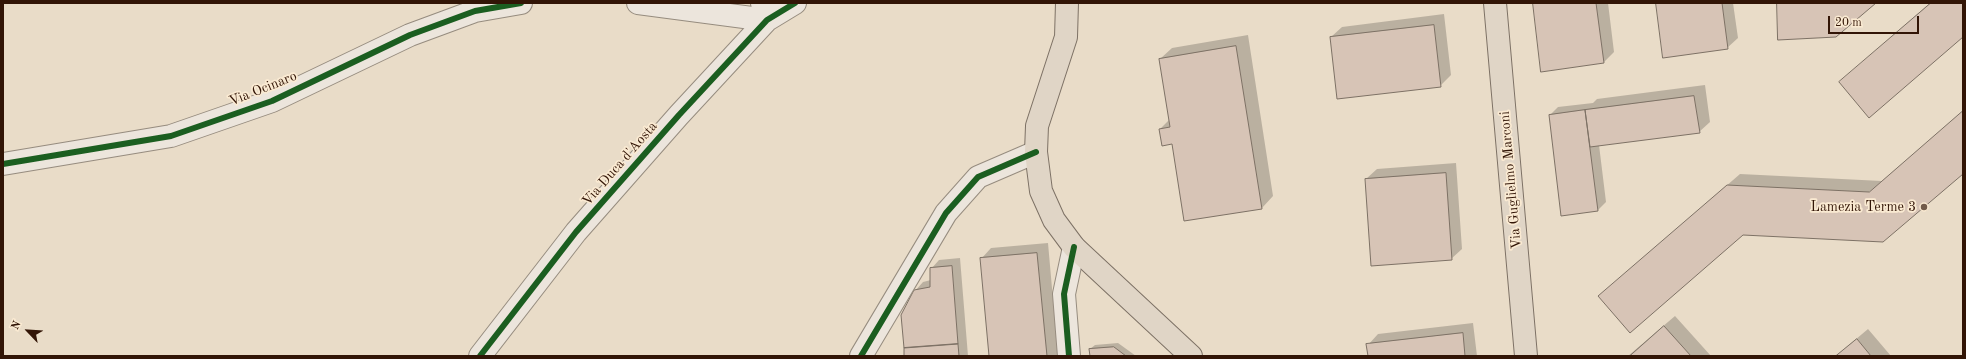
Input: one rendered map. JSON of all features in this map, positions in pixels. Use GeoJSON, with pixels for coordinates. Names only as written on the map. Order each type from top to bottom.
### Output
{"type":"FeatureCollection","features":[{"type":"Feature","properties":{"kind":"main road"},"geometry":{"type":"LineString","coordinates":[[1067,3],[1066,37],[1036,126],[1036,152],[1042,191],[1054,220],[1074,247],[1191,356]]}},
{"type":"Feature","properties":{"kind":"main road","name":"Via Guglielmo Marconi"},"geometry":{"type":"LineString","coordinates":[[1495,3],[1526,356]]}},
{"type":"Feature","properties":{"kind":"street","name":"Via Ocinaro"},"geometry":{"type":"LineString","coordinates":[[3,164],[171,136],[272,101],[410,34],[475,11],[521,3]]}},
{"type":"Feature","properties":{"kind":"street"},"geometry":{"type":"LineString","coordinates":[[638,3],[764,11]]}},
{"type":"Feature","properties":{"kind":"street","name":"Via Duca d'Aosta"},"geometry":{"type":"LineString","coordinates":[[480,356],[576,232],[679,115],[764,11],[795,3]]}},
{"type":"Feature","properties":{"kind":"street"},"geometry":{"type":"LineString","coordinates":[[861,356],[946,214],[978,178],[1036,152]]}},
{"type":"Feature","properties":{"kind":"street"},"geometry":{"type":"LineString","coordinates":[[1069,356],[1064,294],[1074,247]]}},
{"type":"Feature","properties":{"kind":"building"},"geometry":{"type":"Polygon","coordinates":[[[1533,3],[1596,3],[1604,63],[1541,72],[1533,3]]]}},
{"type":"Feature","properties":{"kind":"building"},"geometry":{"type":"Polygon","coordinates":[[[1656,3],[1722,3],[1728,49],[1663,58],[1656,3]]]}},
{"type":"Feature","properties":{"kind":"building"},"geometry":{"type":"Polygon","coordinates":[[[1777,3],[1876,3],[1836,37],[1778,40],[1777,3]]]}},
{"type":"Feature","properties":{"kind":"building"},"geometry":{"type":"Polygon","coordinates":[[[1931,3],[1963,3],[1963,37],[1869,118],[1839,82],[1931,3]]]}},
{"type":"Feature","properties":{"kind":"building"},"geometry":{"type":"Polygon","coordinates":[[[1434,25],[1441,87],[1337,99],[1330,37],[1434,25]]]}},
{"type":"Feature","properties":{"kind":"building"},"geometry":{"type":"Polygon","coordinates":[[[1236,46],[1262,209],[1184,221],[1172,144],[1162,146],[1159,129],[1170,127],[1159,59],[1236,46]]]}},
{"type":"Feature","properties":{"kind":"building"},"geometry":{"type":"Polygon","coordinates":[[[1694,96],[1700,133],[1590,147],[1585,110],[1694,96]]]}},
{"type":"Feature","properties":{"kind":"building"},"geometry":{"type":"Polygon","coordinates":[[[1585,110],[1598,211],[1561,216],[1549,115],[1585,110]]]}},
{"type":"Feature","properties":{"kind":"building"},"geometry":{"type":"Polygon","coordinates":[[[1963,111],[1963,174],[1883,242],[1743,235],[1630,333],[1598,296],[1727,185],[1869,192],[1963,111]]]}},
{"type":"Feature","properties":{"kind":"building"},"geometry":{"type":"Polygon","coordinates":[[[1446,173],[1452,260],[1371,266],[1365,179],[1446,173]]]}},
{"type":"Feature","properties":{"kind":"building"},"geometry":{"type":"Polygon","coordinates":[[[1037,253],[1047,356],[989,356],[980,258],[1037,253]]]}},
{"type":"Feature","properties":{"kind":"building"},"geometry":{"type":"Polygon","coordinates":[[[952,266],[958,344],[904,348],[901,315],[914,290],[930,287],[930,268],[952,266]]]}},
{"type":"Feature","properties":{"kind":"building"},"geometry":{"type":"Polygon","coordinates":[[[1664,326],[1691,356],[1630,356],[1664,326]]]}},
{"type":"Feature","properties":{"kind":"building"},"geometry":{"type":"Polygon","coordinates":[[[1463,333],[1465,356],[1368,356],[1366,344],[1463,333]]]}},
{"type":"Feature","properties":{"kind":"building"},"geometry":{"type":"Polygon","coordinates":[[[1857,339],[1871,356],[1836,356],[1857,339]]]}},
{"type":"Feature","properties":{"kind":"building"},"geometry":{"type":"Polygon","coordinates":[[[958,344],[959,356],[904,356],[904,348],[958,344]]]}},
{"type":"Feature","properties":{"kind":"building"},"geometry":{"type":"Polygon","coordinates":[[[1114,347],[1126,356],[1090,356],[1089,349],[1114,347]]]}},
{"type":"Feature","properties":{"kind":"cycle path"},"geometry":{"type":"LineString","coordinates":[[3,164],[171,136],[272,101],[410,35],[475,11],[521,3]]}},
{"type":"Feature","properties":{"kind":"cycle path"},"geometry":{"type":"LineString","coordinates":[[480,356],[576,232],[679,115],[767,20],[795,3]]}},
{"type":"Feature","properties":{"kind":"cycle path"},"geometry":{"type":"LineString","coordinates":[[861,356],[946,213],[978,177],[1036,152]]}},
{"type":"Feature","properties":{"kind":"cycle path"},"geometry":{"type":"LineString","coordinates":[[1069,356],[1064,294],[1074,247]]}},
{"type":"Feature","properties":{"kind":"place","name":"Lamezia Terme 3"},"geometry":{"type":"Point","coordinates":[1924,207]}}]}
